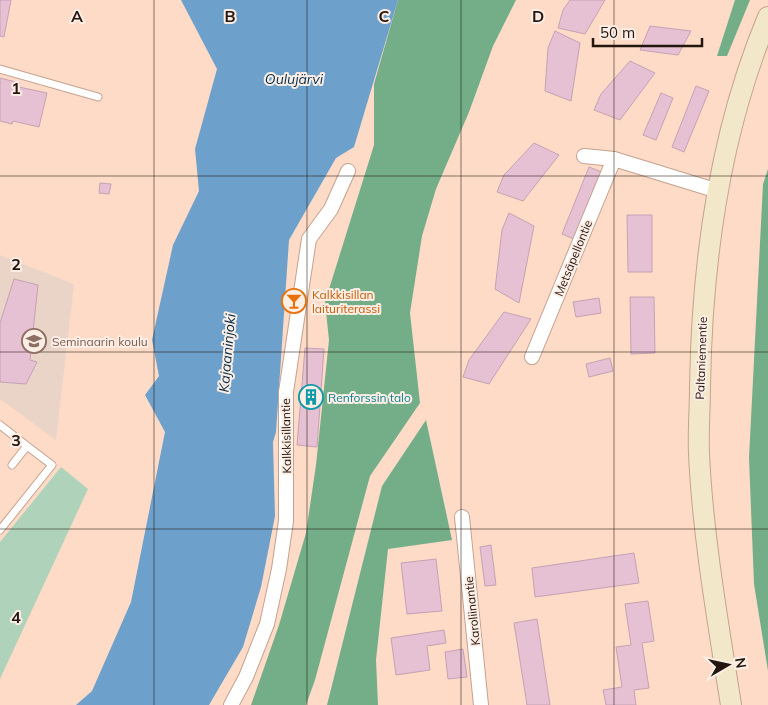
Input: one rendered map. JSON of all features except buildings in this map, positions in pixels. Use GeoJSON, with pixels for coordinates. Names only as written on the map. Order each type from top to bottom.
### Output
{"type":"FeatureCollection","features":[{"type":"Feature","properties":{"kind":"street","name":"Paltaniementie"},"geometry":{"type":"LineString","coordinates":[[731,705],[707,537],[699,454],[701,327],[718,191],[740,93],[768,17]]}},
{"type":"Feature","properties":{"kind":"street"},"geometry":{"type":"LineString","coordinates":[[584,156],[614,159],[659,171],[718,191]]}},
{"type":"Feature","properties":{"kind":"street","name":"Metsäpellontie"},"geometry":{"type":"LineString","coordinates":[[532,357],[614,159]]}},
{"type":"Feature","properties":{"kind":"street","name":"Kalkkisillantie"},"geometry":{"type":"LineString","coordinates":[[231,705],[246,677],[266,624],[279,569],[286,521],[286,392],[309,240],[330,209],[348,171]]}},
{"type":"Feature","properties":{"kind":"street","name":"Karoliinantie"},"geometry":{"type":"LineString","coordinates":[[462,517],[481,705]]}},
{"type":"Feature","properties":{"kind":"lane"},"geometry":{"type":"LineString","coordinates":[[0,69],[98,97]]}},
{"type":"Feature","properties":{"kind":"lane"},"geometry":{"type":"LineString","coordinates":[[0,424],[52,465],[0,530]]}},
{"type":"Feature","properties":{"kind":"lane"},"geometry":{"type":"LineString","coordinates":[[12,466],[27,446]]}},
{"type":"Feature","properties":{"kind":"shaded area","name":"Seminaarin koulu"},"geometry":{"type":"Polygon","coordinates":[[[0,255],[74,284],[56,440],[0,399],[0,255]]]}},
{"type":"Feature","properties":{"kind":"green space"},"geometry":{"type":"Polygon","coordinates":[[[398,0],[516,0],[493,46],[469,112],[436,189],[422,236],[410,313],[420,403],[370,476],[315,680],[306,705],[251,705],[279,625],[306,533],[316,465],[329,340],[325,302],[374,145],[374,84],[398,0]]]}},
{"type":"Feature","properties":{"kind":"green space"},"geometry":{"type":"Polygon","coordinates":[[[735,0],[750,0],[727,56],[717,56],[735,0]]]}},
{"type":"Feature","properties":{"kind":"green space"},"geometry":{"type":"Polygon","coordinates":[[[768,169],[768,671],[754,584],[749,458],[763,184],[768,169]]]}},
{"type":"Feature","properties":{"kind":"green space"},"geometry":{"type":"Polygon","coordinates":[[[426,420],[452,540],[388,549],[376,660],[378,705],[327,705],[382,486],[426,420]]]}},
{"type":"Feature","properties":{"kind":"green space"},"geometry":{"type":"Polygon","coordinates":[[[61,467],[88,489],[0,679],[0,542],[61,467]]]}},
{"type":"Feature","properties":{"kind":"water","name":"Oulujärvi"},"geometry":{"type":"Polygon","coordinates":[[[181,0],[398,0],[354,147],[336,158],[289,240],[276,432],[273,442],[275,516],[261,587],[243,647],[209,705],[76,705],[92,691],[131,602],[165,432],[145,395],[159,376],[152,340],[173,245],[199,191],[195,149],[217,69],[181,0]]]}},
{"type":"Feature","properties":{"kind":"place","name":"Kalkkisillan laituriterassi"},"geometry":{"type":"Point","coordinates":[294,301]}},
{"type":"Feature","properties":{"kind":"place","name":"Seminaarin koulu"},"geometry":{"type":"Point","coordinates":[34,341]}},
{"type":"Feature","properties":{"kind":"place","name":"Renforssin talo"},"geometry":{"type":"Point","coordinates":[311,397]}},
{"type":"Feature","properties":{"kind":"water label","name":"Kajaaninjoki"},"geometry":{"type":"Point","coordinates":[227,353]}}]}
